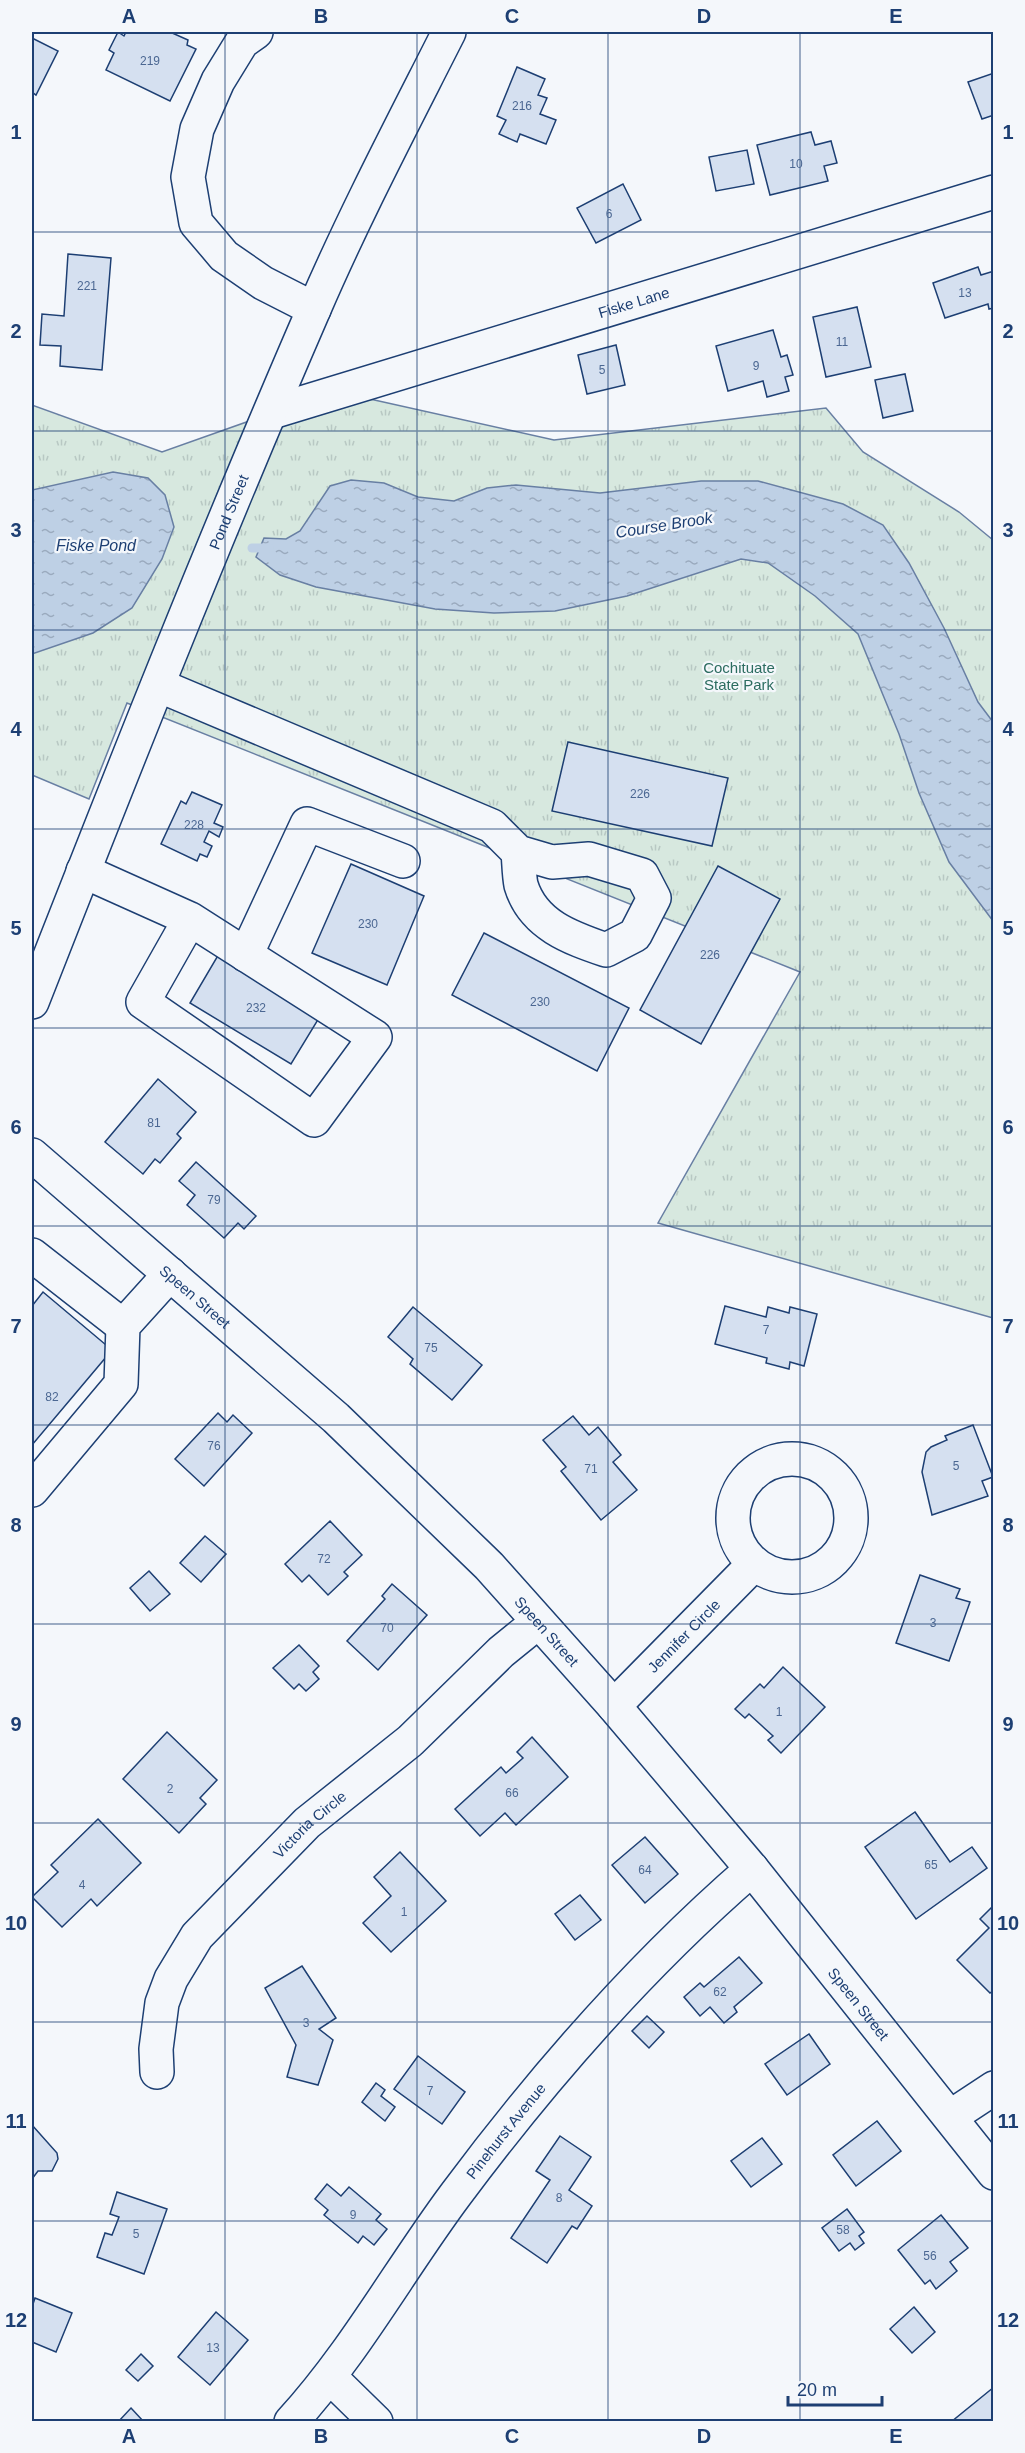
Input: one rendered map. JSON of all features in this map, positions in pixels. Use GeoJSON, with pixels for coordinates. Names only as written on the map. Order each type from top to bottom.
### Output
{"type":"FeatureCollection","features":[{"type":"Feature","properties":{"kind":"street"},"geometry":{"type":"LineString","coordinates":[[256,32],[242,42],[224,71],[197,129],[188,177],[196,223],[224,256],[263,283],[314,309]]}},
{"type":"Feature","properties":{"kind":"street","name":"Pond Street"},"geometry":{"type":"LineString","coordinates":[[32,1002],[158,685],[314,309],[442,33]]}},
{"type":"Feature","properties":{"kind":"street","name":"Fiske Lane"},"geometry":{"type":"LineString","coordinates":[[272,412],[993,192]]}},
{"type":"Feature","properties":{"kind":"street"},"geometry":{"type":"LineString","coordinates":[[158,685],[492,826],[518,852]]}},
{"type":"Feature","properties":{"kind":"street"},"geometry":{"type":"LineString","coordinates":[[246,955],[307,825],[404,861]]}},
{"type":"Feature","properties":{"kind":"street"},"geometry":{"type":"LineString","coordinates":[[83,871],[190,919],[375,1037],[314,1120],[144,1002],[190,919]]}},
{"type":"Feature","properties":{"kind":"street","name":"Speen Street"},"geometry":{"type":"LineString","coordinates":[[32,1155],[388,1466],[489,1566],[614,1706],[752,1869],[993,2173]]}},
{"type":"Feature","properties":{"kind":"street"},"geometry":{"type":"LineString","coordinates":[[32,1255],[123,1326]]}},
{"type":"Feature","properties":{"kind":"street"},"geometry":{"type":"LineString","coordinates":[[32,1490],[121,1384],[123,1326],[170,1274]]}},
{"type":"Feature","properties":{"kind":"street","name":"Jennifer Circle"},"geometry":{"type":"LineString","coordinates":[[614,1706],[754,1564]]}},
{"type":"Feature","properties":{"kind":"street","name":"Victoria Circle"},"geometry":{"type":"LineString","coordinates":[[157,2072],[157,2037],[162,2003],[171,1979],[197,1936],[307,1823],[410,1741],[501,1652],[538,1622]]}},
{"type":"Feature","properties":{"kind":"street","name":"Pinehurst Avenue"},"geometry":{"type":"LineString","coordinates":[[291,2421],[330,2377],[456,2194],[559,2064],[659,1956],[707,1908],[752,1869]]}},
{"type":"Feature","properties":{"kind":"street"},"geometry":{"type":"LineString","coordinates":[[950,2117],[993,2088]]}},
{"type":"Feature","properties":{"kind":"street"},"geometry":{"type":"LineString","coordinates":[[330,2377],[376,2421]]}},
{"type":"Feature","properties":{"kind":"green space","name":"Cochituate State Park"},"geometry":{"type":"Polygon","coordinates":[[[334,391],[554,440],[826,408],[863,452],[959,512],[993,540],[993,1318],[658,1223],[800,972],[127,703],[89,799],[32,775],[32,405],[162,452],[334,391]]]}},
{"type":"Feature","properties":{"kind":"water","name":"Fiske Pond"},"geometry":{"type":"Polygon","coordinates":[[[113,472],[148,478],[165,495],[174,527],[162,559],[132,608],[93,633],[32,654],[32,490],[113,472]]]}},
{"type":"Feature","properties":{"kind":"water"},"geometry":{"type":"Polygon","coordinates":[[[351,480],[384,483],[418,497],[454,501],[487,488],[516,485],[600,493],[701,481],[758,481],[843,504],[883,525],[909,563],[944,628],[978,702],[993,722],[993,921],[949,862],[919,793],[899,734],[858,634],[815,596],[768,563],[741,559],[627,596],[555,611],[494,613],[435,609],[316,587],[280,575],[256,557],[264,538],[286,539],[300,531],[330,486],[351,480]]]}},
{"type":"Feature","properties":{"kind":"building"},"geometry":{"type":"Polygon","coordinates":[[[118,32],[124,36],[126,32],[170,32],[188,40],[187,45],[196,49],[170,101],[106,70],[114,53],[109,50],[118,32]]]}},
{"type":"Feature","properties":{"kind":"building"},"geometry":{"type":"Polygon","coordinates":[[[32,38],[58,51],[36,95],[32,92],[32,38]]]}},
{"type":"Feature","properties":{"kind":"building"},"geometry":{"type":"Polygon","coordinates":[[[517,67],[545,79],[538,95],[547,98],[540,114],[556,120],[546,144],[520,134],[517,142],[499,134],[506,120],[497,116],[517,67]]]}},
{"type":"Feature","properties":{"kind":"building"},"geometry":{"type":"Polygon","coordinates":[[[994,73],[994,115],[982,119],[968,82],[994,73]]]}},
{"type":"Feature","properties":{"kind":"building"},"geometry":{"type":"Polygon","coordinates":[[[811,132],[815,145],[831,141],[837,163],[824,166],[828,181],[770,195],[757,145],[811,132]]]}},
{"type":"Feature","properties":{"kind":"building"},"geometry":{"type":"Polygon","coordinates":[[[747,150],[754,184],[716,191],[709,157],[747,150]]]}},
{"type":"Feature","properties":{"kind":"building"},"geometry":{"type":"Polygon","coordinates":[[[623,184],[641,220],[596,243],[577,208],[623,184]]]}},
{"type":"Feature","properties":{"kind":"building"},"geometry":{"type":"Polygon","coordinates":[[[68,254],[111,258],[102,370],[60,366],[61,346],[40,345],[42,314],[64,316],[68,254]]]}},
{"type":"Feature","properties":{"kind":"building"},"geometry":{"type":"Polygon","coordinates":[[[978,267],[981,275],[994,271],[994,308],[989,309],[988,304],[945,318],[933,283],[978,267]]]}},
{"type":"Feature","properties":{"kind":"building"},"geometry":{"type":"Polygon","coordinates":[[[857,307],[871,367],[826,377],[813,317],[857,307]]]}},
{"type":"Feature","properties":{"kind":"building"},"geometry":{"type":"Polygon","coordinates":[[[773,330],[781,357],[787,355],[793,375],[785,377],[789,391],[767,397],[763,381],[728,391],[716,346],[773,330]]]}},
{"type":"Feature","properties":{"kind":"building"},"geometry":{"type":"Polygon","coordinates":[[[616,345],[625,385],[587,394],[578,355],[616,345]]]}},
{"type":"Feature","properties":{"kind":"building"},"geometry":{"type":"Polygon","coordinates":[[[905,374],[913,411],[883,418],[875,380],[905,374]]]}},
{"type":"Feature","properties":{"kind":"building"},"geometry":{"type":"Polygon","coordinates":[[[568,742],[728,778],[712,846],[552,811],[568,742]]]}},
{"type":"Feature","properties":{"kind":"building"},"geometry":{"type":"Polygon","coordinates":[[[192,792],[222,805],[214,823],[223,827],[219,837],[209,831],[204,842],[212,846],[207,857],[200,854],[197,861],[161,844],[181,801],[186,804],[192,792]]]}},
{"type":"Feature","properties":{"kind":"building"},"geometry":{"type":"Polygon","coordinates":[[[351,864],[424,896],[387,985],[312,953],[351,864]]]}},
{"type":"Feature","properties":{"kind":"building"},"geometry":{"type":"Polygon","coordinates":[[[718,866],[780,899],[701,1044],[640,1010],[718,866]]]}},
{"type":"Feature","properties":{"kind":"building"},"geometry":{"type":"Polygon","coordinates":[[[484,933],[629,1008],[597,1071],[452,995],[484,933]]]}},
{"type":"Feature","properties":{"kind":"building"},"geometry":{"type":"Polygon","coordinates":[[[220,952],[322,1013],[291,1064],[190,1003],[220,952]]]}},
{"type":"Feature","properties":{"kind":"building"},"geometry":{"type":"Polygon","coordinates":[[[158,1079],[196,1112],[177,1134],[181,1138],[160,1163],[155,1159],[143,1174],[105,1142],[158,1079]]]}},
{"type":"Feature","properties":{"kind":"building"},"geometry":{"type":"Polygon","coordinates":[[[196,1162],[256,1216],[244,1229],[238,1223],[224,1238],[187,1205],[195,1195],[179,1181],[196,1162]]]}},
{"type":"Feature","properties":{"kind":"building"},"geometry":{"type":"Polygon","coordinates":[[[43,1292],[112,1350],[32,1445],[32,1306],[43,1292]]]}},
{"type":"Feature","properties":{"kind":"building"},"geometry":{"type":"Polygon","coordinates":[[[725,1306],[766,1317],[768,1307],[789,1313],[790,1307],[817,1314],[804,1366],[790,1362],[789,1369],[766,1363],[767,1358],[715,1344],[725,1306]]]}},
{"type":"Feature","properties":{"kind":"building"},"geometry":{"type":"Polygon","coordinates":[[[413,1307],[482,1365],[452,1400],[410,1364],[413,1359],[388,1337],[413,1307]]]}},
{"type":"Feature","properties":{"kind":"building"},"geometry":{"type":"Polygon","coordinates":[[[218,1413],[227,1422],[233,1415],[252,1433],[204,1486],[175,1459],[218,1413]]]}},
{"type":"Feature","properties":{"kind":"building"},"geometry":{"type":"Polygon","coordinates":[[[573,1416],[589,1435],[598,1427],[621,1455],[613,1462],[637,1490],[601,1520],[561,1471],[566,1467],[543,1440],[573,1416]]]}},
{"type":"Feature","properties":{"kind":"building"},"geometry":{"type":"Polygon","coordinates":[[[973,1425],[993,1477],[982,1481],[988,1496],[932,1515],[922,1472],[926,1452],[931,1447],[947,1440],[945,1436],[973,1425]]]}},
{"type":"Feature","properties":{"kind":"building"},"geometry":{"type":"Polygon","coordinates":[[[330,1521],[362,1555],[344,1572],[348,1576],[328,1595],[309,1575],[302,1582],[285,1564],[330,1521]]]}},
{"type":"Feature","properties":{"kind":"building"},"geometry":{"type":"Polygon","coordinates":[[[205,1536],[226,1554],[201,1582],[180,1563],[205,1536]]]}},
{"type":"Feature","properties":{"kind":"building"},"geometry":{"type":"Polygon","coordinates":[[[149,1571],[170,1594],[150,1611],[130,1588],[149,1571]]]}},
{"type":"Feature","properties":{"kind":"building"},"geometry":{"type":"Polygon","coordinates":[[[920,1575],[960,1589],[956,1598],[970,1602],[949,1661],[896,1643],[920,1575]]]}},
{"type":"Feature","properties":{"kind":"building"},"geometry":{"type":"Polygon","coordinates":[[[392,1584],[427,1615],[378,1670],[347,1641],[385,1599],[382,1596],[392,1584]]]}},
{"type":"Feature","properties":{"kind":"building"},"geometry":{"type":"Polygon","coordinates":[[[299,1645],[319,1666],[313,1672],[319,1679],[306,1691],[299,1684],[294,1689],[273,1668],[299,1645]]]}},
{"type":"Feature","properties":{"kind":"building"},"geometry":{"type":"Polygon","coordinates":[[[783,1667],[825,1707],[781,1753],[768,1740],[773,1736],[749,1714],[745,1718],[735,1709],[760,1684],[764,1688],[783,1667]]]}},
{"type":"Feature","properties":{"kind":"building"},"geometry":{"type":"Polygon","coordinates":[[[167,1732],[217,1780],[200,1798],[206,1804],[179,1833],[123,1779],[167,1732]]]}},
{"type":"Feature","properties":{"kind":"building"},"geometry":{"type":"Polygon","coordinates":[[[532,1737],[568,1777],[516,1825],[505,1813],[480,1836],[455,1809],[501,1767],[506,1773],[523,1758],[517,1752],[532,1737]]]}},
{"type":"Feature","properties":{"kind":"building"},"geometry":{"type":"Polygon","coordinates":[[[915,1812],[950,1862],[972,1847],[987,1868],[916,1919],[865,1847],[915,1812]]]}},
{"type":"Feature","properties":{"kind":"building"},"geometry":{"type":"Polygon","coordinates":[[[98,1819],[141,1863],[97,1906],[91,1899],[62,1927],[32,1897],[58,1872],[51,1865],[98,1819]]]}},
{"type":"Feature","properties":{"kind":"building"},"geometry":{"type":"Polygon","coordinates":[[[645,1837],[678,1874],[645,1903],[612,1865],[645,1837]]]}},
{"type":"Feature","properties":{"kind":"building"},"geometry":{"type":"Polygon","coordinates":[[[400,1852],[446,1901],[391,1952],[363,1923],[391,1896],[374,1877],[400,1852]]]}},
{"type":"Feature","properties":{"kind":"building"},"geometry":{"type":"Polygon","coordinates":[[[580,1895],[601,1920],[575,1940],[555,1914],[580,1895]]]}},
{"type":"Feature","properties":{"kind":"building"},"geometry":{"type":"Polygon","coordinates":[[[994,1905],[994,1990],[990,1993],[957,1960],[989,1928],[980,1919],[994,1905]]]}},
{"type":"Feature","properties":{"kind":"building"},"geometry":{"type":"Polygon","coordinates":[[[739,1957],[762,1983],[734,2007],[737,2012],[724,2023],[710,2007],[700,2016],[684,1997],[700,1983],[704,1987],[739,1957]]]}},
{"type":"Feature","properties":{"kind":"building"},"geometry":{"type":"Polygon","coordinates":[[[302,1966],[336,2018],[319,2029],[333,2040],[318,2085],[287,2077],[296,2045],[265,1988],[302,1966]]]}},
{"type":"Feature","properties":{"kind":"building"},"geometry":{"type":"Polygon","coordinates":[[[647,2016],[664,2032],[649,2048],[632,2031],[647,2016]]]}},
{"type":"Feature","properties":{"kind":"building"},"geometry":{"type":"Polygon","coordinates":[[[809,2034],[830,2064],[787,2095],[765,2064],[809,2034]]]}},
{"type":"Feature","properties":{"kind":"building"},"geometry":{"type":"Polygon","coordinates":[[[418,2056],[465,2092],[442,2124],[394,2089],[418,2056]]]}},
{"type":"Feature","properties":{"kind":"building"},"geometry":{"type":"Polygon","coordinates":[[[376,2083],[385,2090],[381,2096],[395,2107],[385,2121],[362,2102],[376,2083]]]}},
{"type":"Feature","properties":{"kind":"building"},"geometry":{"type":"Polygon","coordinates":[[[877,2121],[901,2151],[856,2186],[833,2155],[877,2121]]]}},
{"type":"Feature","properties":{"kind":"building"},"geometry":{"type":"Polygon","coordinates":[[[32,2125],[57,2153],[58,2159],[52,2171],[38,2171],[32,2179],[32,2125]]]}},
{"type":"Feature","properties":{"kind":"building"},"geometry":{"type":"Polygon","coordinates":[[[560,2136],[591,2157],[569,2190],[592,2206],[577,2229],[572,2226],[547,2263],[511,2238],[550,2180],[536,2171],[560,2136]]]}},
{"type":"Feature","properties":{"kind":"building"},"geometry":{"type":"Polygon","coordinates":[[[762,2138],[782,2164],[751,2187],[731,2161],[762,2138]]]}},
{"type":"Feature","properties":{"kind":"building"},"geometry":{"type":"Polygon","coordinates":[[[327,2184],[341,2196],[349,2187],[381,2214],[376,2220],[387,2229],[374,2245],[363,2236],[358,2243],[324,2215],[328,2210],[315,2199],[327,2184]]]}},
{"type":"Feature","properties":{"kind":"building"},"geometry":{"type":"Polygon","coordinates":[[[117,2192],[167,2209],[144,2274],[97,2257],[105,2233],[112,2235],[119,2217],[110,2214],[117,2192]]]}},
{"type":"Feature","properties":{"kind":"building"},"geometry":{"type":"Polygon","coordinates":[[[847,2209],[864,2232],[859,2236],[864,2243],[855,2250],[850,2243],[839,2251],[822,2228],[847,2209]]]}},
{"type":"Feature","properties":{"kind":"building"},"geometry":{"type":"Polygon","coordinates":[[[941,2215],[968,2248],[950,2262],[957,2271],[936,2289],[930,2280],[925,2284],[898,2250],[941,2215]]]}},
{"type":"Feature","properties":{"kind":"building"},"geometry":{"type":"Polygon","coordinates":[[[35,2298],[72,2313],[56,2352],[32,2342],[32,2307],[35,2298]]]}},
{"type":"Feature","properties":{"kind":"building"},"geometry":{"type":"Polygon","coordinates":[[[914,2307],[935,2332],[912,2353],[890,2329],[914,2307]]]}},
{"type":"Feature","properties":{"kind":"building"},"geometry":{"type":"Polygon","coordinates":[[[216,2312],[248,2340],[210,2385],[178,2357],[216,2312]]]}},
{"type":"Feature","properties":{"kind":"building"},"geometry":{"type":"Polygon","coordinates":[[[141,2354],[153,2366],[138,2381],[126,2370],[141,2354]]]}},
{"type":"Feature","properties":{"kind":"building"},"geometry":{"type":"Polygon","coordinates":[[[994,2387],[994,2422],[951,2422],[994,2387]]]}},
{"type":"Feature","properties":{"kind":"building"},"geometry":{"type":"Polygon","coordinates":[[[131,2408],[144,2422],[118,2422],[131,2408]]]}},
{"type":"Feature","properties":{"kind":"waterway","name":"Course Brook"},"geometry":{"type":"LineString","coordinates":[[252,548],[269,548]]}}]}
